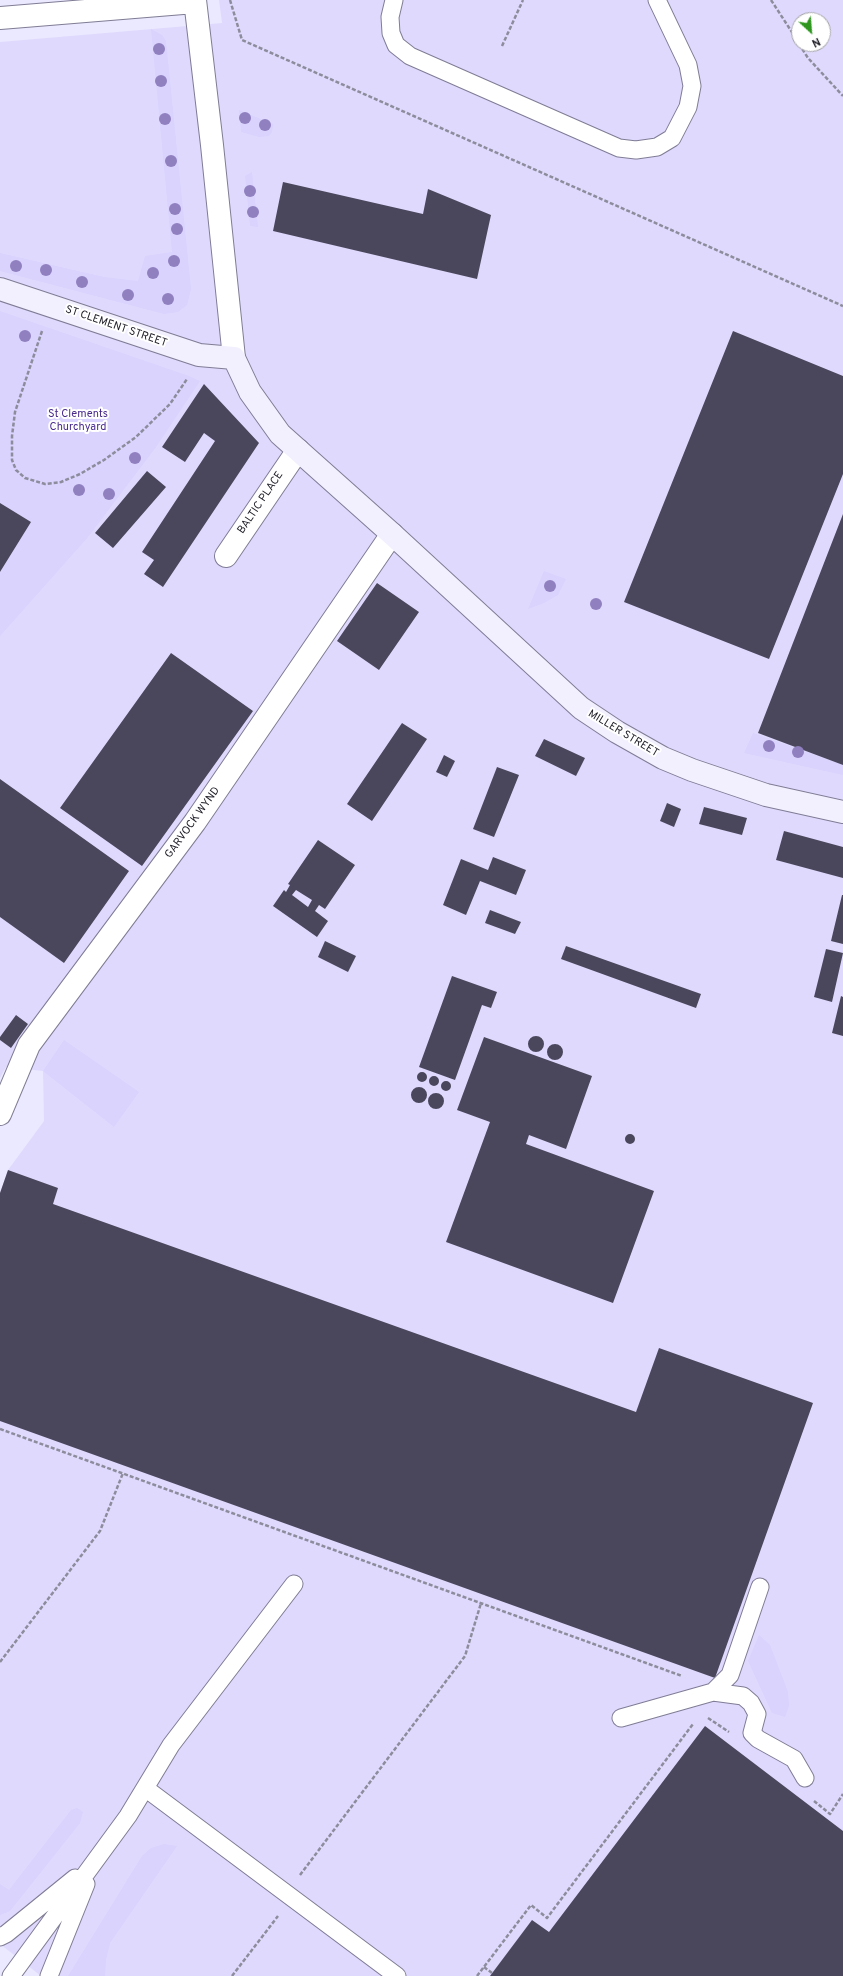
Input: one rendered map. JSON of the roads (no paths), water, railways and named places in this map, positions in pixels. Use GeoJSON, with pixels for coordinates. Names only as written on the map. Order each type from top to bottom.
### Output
{"type":"FeatureCollection","features":[{"type":"Feature","properties":{"kind":"street"},"geometry":{"type":"LineString","coordinates":[[0,18],[195,1],[212,145],[234,358]]}},
{"type":"Feature","properties":{"kind":"street","name":"ST CLEMENT STREET"},"geometry":{"type":"LineString","coordinates":[[0,289],[199,355],[234,358]]}},
{"type":"Feature","properties":{"kind":"street","name":"MILLER STREET"},"geometry":{"type":"LineString","coordinates":[[234,358],[250,392],[280,434],[392,534],[581,708],[617,732],[663,758],[721,781],[766,795],[843,812]]}},
{"type":"Feature","properties":{"kind":"street","name":"BALTIC PLACE"},"geometry":{"type":"LineString","coordinates":[[226,556],[298,450]]}},
{"type":"Feature","properties":{"kind":"street","name":"GARVOCK WYND"},"geometry":{"type":"LineString","coordinates":[[0,1114],[29,1045],[195,822],[392,534]]}},
{"type":"Feature","properties":{"kind":"lane"},"geometry":{"type":"LineString","coordinates":[[394,0],[390,17],[391,33],[396,45],[410,56],[619,148],[636,150],[657,147],[672,138],[688,107],[692,86],[688,66],[657,0]]}},
{"type":"Feature","properties":{"kind":"lane"},"geometry":{"type":"LineString","coordinates":[[11,1976],[128,1816],[171,1745],[294,1584]]}},
{"type":"Feature","properties":{"kind":"lane"},"geometry":{"type":"LineString","coordinates":[[713,1692],[730,1675],[760,1587]]}},
{"type":"Feature","properties":{"kind":"lane"},"geometry":{"type":"LineString","coordinates":[[621,1718],[713,1692],[743,1696],[751,1703],[756,1714],[752,1733],[758,1739],[794,1760],[805,1778]]}},
{"type":"Feature","properties":{"kind":"lane"},"geometry":{"type":"LineString","coordinates":[[144,1788],[397,1976]]}},
{"type":"Feature","properties":{"kind":"lane"},"geometry":{"type":"LineString","coordinates":[[0,1936],[6,1934],[95,1861]]}},
{"type":"Feature","properties":{"kind":"lane"},"geometry":{"type":"LineString","coordinates":[[49,1976],[95,1861]]}},
{"type":"Feature","properties":{"kind":"park label","name":"St Clements Churchyard"},"geometry":{"type":"Point","coordinates":[78,421]}}]}
